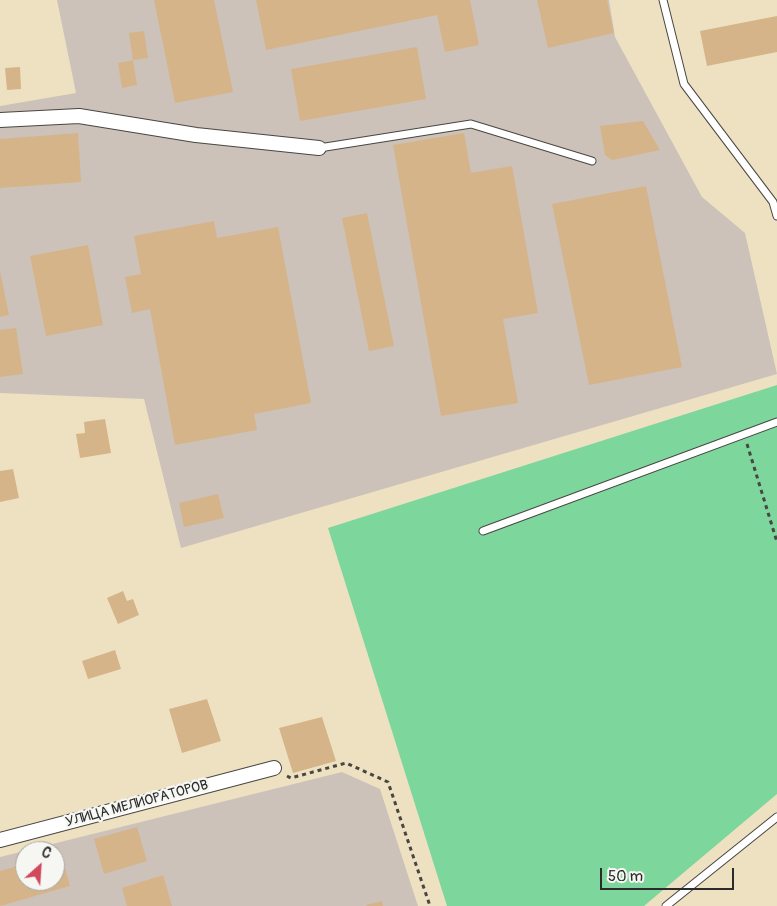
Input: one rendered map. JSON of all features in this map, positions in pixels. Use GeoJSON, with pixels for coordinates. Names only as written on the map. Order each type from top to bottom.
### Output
{"type":"FeatureCollection","features":[{"type":"Feature","properties":{"kind":"street"},"geometry":{"type":"LineString","coordinates":[[0,120],[79,116],[196,135],[319,148]]}},
{"type":"Feature","properties":{"kind":"street","name":"УЛИЦА МЕЛИОРАТОРОВ"},"geometry":{"type":"LineString","coordinates":[[0,840],[274,768]]}},
{"type":"Feature","properties":{"kind":"lane"},"geometry":{"type":"LineString","coordinates":[[663,0],[684,84],[773,202],[777,216]]}},
{"type":"Feature","properties":{"kind":"lane"},"geometry":{"type":"LineString","coordinates":[[319,148],[471,124],[592,161]]}},
{"type":"Feature","properties":{"kind":"lane"},"geometry":{"type":"LineString","coordinates":[[483,530],[777,422]]}},
{"type":"Feature","properties":{"kind":"lane"},"geometry":{"type":"LineString","coordinates":[[666,906],[777,817]]}},
{"type":"Feature","properties":{"kind":"path"},"geometry":{"type":"LineString","coordinates":[[743,434],[777,542]]}},
{"type":"Feature","properties":{"kind":"path"},"geometry":{"type":"LineString","coordinates":[[274,768],[291,778],[346,763],[388,782],[430,906]]}},
{"type":"Feature","properties":{"kind":"shaded area"},"geometry":{"type":"Polygon","coordinates":[[[57,0],[609,0],[615,37],[702,197],[745,233],[777,374],[181,548],[144,399],[0,393],[0,106],[76,93],[57,0]]]}},
{"type":"Feature","properties":{"kind":"shaded area"},"geometry":{"type":"Polygon","coordinates":[[[342,772],[380,789],[418,906],[0,906],[0,857],[15,853],[15,891],[65,891],[64,841],[342,772]]]}},
{"type":"Feature","properties":{"kind":"green space"},"geometry":{"type":"Polygon","coordinates":[[[777,385],[777,794],[644,906],[447,906],[328,528],[777,385]]]}},
{"type":"Feature","properties":{"kind":"building"},"geometry":{"type":"Polygon","coordinates":[[[154,0],[214,0],[233,92],[175,103],[154,0]]]}},
{"type":"Feature","properties":{"kind":"building"},"geometry":{"type":"Polygon","coordinates":[[[256,0],[470,0],[479,45],[445,52],[437,15],[266,50],[256,0]]]}},
{"type":"Feature","properties":{"kind":"building"},"geometry":{"type":"Polygon","coordinates":[[[537,0],[607,0],[614,33],[548,48],[537,0]]]}},
{"type":"Feature","properties":{"kind":"building"},"geometry":{"type":"Polygon","coordinates":[[[777,16],[777,52],[707,66],[700,31],[777,16]]]}},
{"type":"Feature","properties":{"kind":"building"},"geometry":{"type":"Polygon","coordinates":[[[144,31],[148,58],[133,60],[129,33],[144,31]]]}},
{"type":"Feature","properties":{"kind":"building"},"geometry":{"type":"Polygon","coordinates":[[[417,47],[426,99],[300,121],[291,69],[417,47]]]}},
{"type":"Feature","properties":{"kind":"building"},"geometry":{"type":"Polygon","coordinates":[[[133,60],[137,85],[122,88],[118,63],[133,60]]]}},
{"type":"Feature","properties":{"kind":"building"},"geometry":{"type":"Polygon","coordinates":[[[20,67],[21,89],[7,90],[5,68],[20,67]]]}},
{"type":"Feature","properties":{"kind":"building"},"geometry":{"type":"Polygon","coordinates":[[[643,121],[660,150],[612,160],[605,155],[600,126],[643,121]]]}},
{"type":"Feature","properties":{"kind":"building"},"geometry":{"type":"Polygon","coordinates":[[[78,133],[81,182],[0,188],[0,139],[78,133]]]}},
{"type":"Feature","properties":{"kind":"building"},"geometry":{"type":"Polygon","coordinates":[[[464,133],[471,173],[512,166],[538,313],[503,319],[518,403],[441,416],[393,145],[464,133]]]}},
{"type":"Feature","properties":{"kind":"building"},"geometry":{"type":"Polygon","coordinates":[[[646,186],[682,367],[589,385],[552,204],[646,186]]]}},
{"type":"Feature","properties":{"kind":"building"},"geometry":{"type":"Polygon","coordinates":[[[367,213],[394,346],[369,351],[342,218],[367,213]]]}},
{"type":"Feature","properties":{"kind":"building"},"geometry":{"type":"Polygon","coordinates":[[[214,221],[217,238],[278,227],[311,403],[254,414],[257,430],[175,445],[150,309],[132,313],[125,277],[141,274],[134,236],[214,221]]]}},
{"type":"Feature","properties":{"kind":"building"},"geometry":{"type":"Polygon","coordinates":[[[88,245],[103,325],[46,336],[30,256],[88,245]]]}},
{"type":"Feature","properties":{"kind":"building"},"geometry":{"type":"Polygon","coordinates":[[[0,271],[9,315],[0,317],[0,271]]]}},
{"type":"Feature","properties":{"kind":"building"},"geometry":{"type":"Polygon","coordinates":[[[16,328],[23,374],[0,377],[0,330],[16,328]]]}},
{"type":"Feature","properties":{"kind":"building"},"geometry":{"type":"Polygon","coordinates":[[[105,419],[111,453],[80,458],[76,434],[85,433],[84,422],[105,419]]]}},
{"type":"Feature","properties":{"kind":"building"},"geometry":{"type":"Polygon","coordinates":[[[13,469],[19,498],[0,502],[0,471],[13,469]]]}},
{"type":"Feature","properties":{"kind":"building"},"geometry":{"type":"Polygon","coordinates":[[[218,494],[224,518],[184,527],[179,503],[218,494]]]}},
{"type":"Feature","properties":{"kind":"building"},"geometry":{"type":"Polygon","coordinates":[[[123,591],[127,601],[133,599],[139,615],[118,624],[107,598],[123,591]]]}},
{"type":"Feature","properties":{"kind":"building"},"geometry":{"type":"Polygon","coordinates":[[[115,650],[121,669],[88,679],[82,661],[115,650]]]}},
{"type":"Feature","properties":{"kind":"building"},"geometry":{"type":"Polygon","coordinates":[[[207,699],[221,741],[182,753],[169,709],[207,699]]]}},
{"type":"Feature","properties":{"kind":"building"},"geometry":{"type":"Polygon","coordinates":[[[322,717],[336,761],[293,773],[279,728],[322,717]]]}},
{"type":"Feature","properties":{"kind":"building"},"geometry":{"type":"Polygon","coordinates":[[[137,827],[147,861],[104,874],[94,839],[137,827]]]}},
{"type":"Feature","properties":{"kind":"building"},"geometry":{"type":"Polygon","coordinates":[[[15,867],[15,891],[52,891],[0,906],[0,871],[15,867]]]}},
{"type":"Feature","properties":{"kind":"building"},"geometry":{"type":"Polygon","coordinates":[[[65,868],[70,886],[65,887],[65,868]]]}},
{"type":"Feature","properties":{"kind":"building"},"geometry":{"type":"Polygon","coordinates":[[[163,875],[172,906],[127,906],[122,888],[163,875]]]}},
{"type":"Feature","properties":{"kind":"building"},"geometry":{"type":"Polygon","coordinates":[[[382,901],[383,906],[366,906],[366,905],[382,901]]]}}]}
